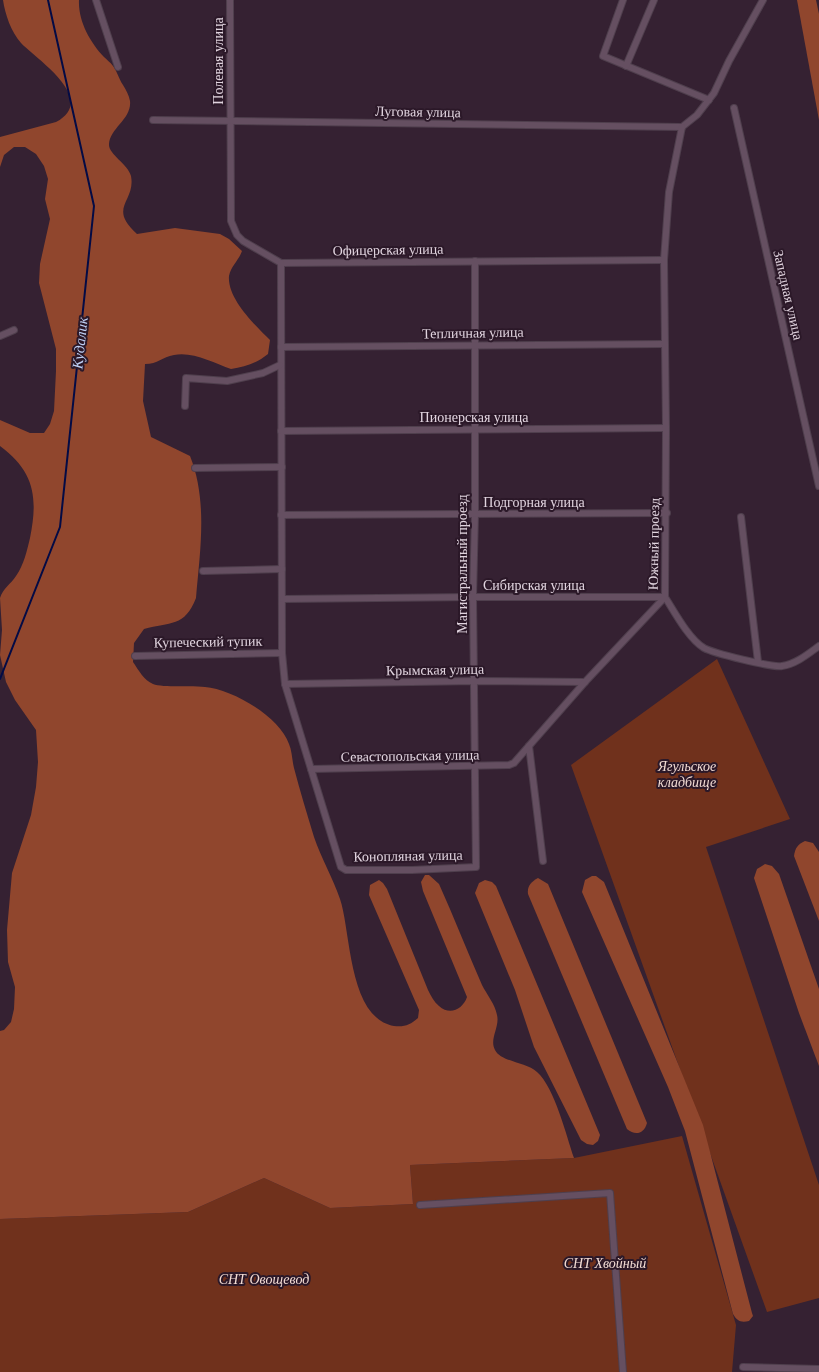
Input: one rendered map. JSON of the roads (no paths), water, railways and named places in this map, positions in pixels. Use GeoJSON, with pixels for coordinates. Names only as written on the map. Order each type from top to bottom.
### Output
{"type":"FeatureCollection","features":[{"type":"Feature","properties":{"kind":"street"},"geometry":{"type":"LineString","coordinates":[[96,0],[118,67]]}},
{"type":"Feature","properties":{"kind":"street","name":"Полевая улица"},"geometry":{"type":"LineString","coordinates":[[229,121],[230,0]]}},
{"type":"Feature","properties":{"kind":"street"},"geometry":{"type":"LineString","coordinates":[[623,0],[603,56],[709,100]]}},
{"type":"Feature","properties":{"kind":"street"},"geometry":{"type":"LineString","coordinates":[[626,66],[654,0]]}},
{"type":"Feature","properties":{"kind":"street"},"geometry":{"type":"LineString","coordinates":[[682,127],[697,115],[709,100],[763,0]]}},
{"type":"Feature","properties":{"kind":"street","name":"Западная улица"},"geometry":{"type":"LineString","coordinates":[[734,108],[819,486]]}},
{"type":"Feature","properties":{"kind":"street","name":"Луговая улица"},"geometry":{"type":"LineString","coordinates":[[153,120],[682,127]]}},
{"type":"Feature","properties":{"kind":"street"},"geometry":{"type":"LineString","coordinates":[[229,121],[231,221],[237,235],[243,241],[280,263],[281,515],[283,600],[282,653],[285,684],[311,769]]}},
{"type":"Feature","properties":{"kind":"street","name":"Южный проезд"},"geometry":{"type":"LineString","coordinates":[[509,765],[529,746],[585,682],[666,598],[667,513],[664,260],[669,192],[682,127]]}},
{"type":"Feature","properties":{"kind":"street","name":"Офицерская улица"},"geometry":{"type":"LineString","coordinates":[[280,263],[664,260]]}},
{"type":"Feature","properties":{"kind":"street","name":"Магистральный проезд"},"geometry":{"type":"LineString","coordinates":[[475,261],[475,514],[473,597],[476,867]]}},
{"type":"Feature","properties":{"kind":"street"},"geometry":{"type":"LineString","coordinates":[[0,336],[14,330]]}},
{"type":"Feature","properties":{"kind":"street","name":"Тепличная улица"},"geometry":{"type":"LineString","coordinates":[[281,347],[665,344]]}},
{"type":"Feature","properties":{"kind":"street"},"geometry":{"type":"LineString","coordinates":[[184,406],[186,378],[227,381],[263,373],[280,365]]}},
{"type":"Feature","properties":{"kind":"street","name":"Пионерская улица"},"geometry":{"type":"LineString","coordinates":[[281,431],[666,428]]}},
{"type":"Feature","properties":{"kind":"street"},"geometry":{"type":"LineString","coordinates":[[195,468],[282,467]]}},
{"type":"Feature","properties":{"kind":"street","name":"Подгорная улица"},"geometry":{"type":"LineString","coordinates":[[281,515],[667,513]]}},
{"type":"Feature","properties":{"kind":"street"},"geometry":{"type":"LineString","coordinates":[[741,517],[758,662]]}},
{"type":"Feature","properties":{"kind":"street"},"geometry":{"type":"LineString","coordinates":[[203,571],[282,569]]}},
{"type":"Feature","properties":{"kind":"street","name":"Сибирская улица"},"geometry":{"type":"LineString","coordinates":[[283,600],[473,597],[666,598]]}},
{"type":"Feature","properties":{"kind":"street"},"geometry":{"type":"LineString","coordinates":[[666,598],[685,627],[704,648],[758,662],[782,666],[802,658],[819,646]]}},
{"type":"Feature","properties":{"kind":"street","name":"Купеческий тупик"},"geometry":{"type":"LineString","coordinates":[[135,656],[282,653]]}},
{"type":"Feature","properties":{"kind":"street","name":"Крымская улица"},"geometry":{"type":"LineString","coordinates":[[285,684],[475,681],[585,682]]}},
{"type":"Feature","properties":{"kind":"street"},"geometry":{"type":"LineString","coordinates":[[529,746],[543,861]]}},
{"type":"Feature","properties":{"kind":"street","name":"Севастопольская улица"},"geometry":{"type":"LineString","coordinates":[[311,769],[476,767],[509,765]]}},
{"type":"Feature","properties":{"kind":"street","name":"Конопляная улица"},"geometry":{"type":"LineString","coordinates":[[311,769],[342,868],[352,870],[412,870],[476,867]]}},
{"type":"Feature","properties":{"kind":"street"},"geometry":{"type":"LineString","coordinates":[[420,1205],[610,1193],[622,1372]]}},
{"type":"Feature","properties":{"kind":"street"},"geometry":{"type":"LineString","coordinates":[[743,1367],[779,1370],[819,1369]]}},
{"type":"Feature","properties":{"kind":"waterway","name":"Кудалик"},"geometry":{"type":"LineString","coordinates":[[0,679],[60,527],[94,206],[48,0]]}},
{"type":"Feature","properties":{"kind":"park label","name":"Ягульское кладбище"},"geometry":{"type":"Point","coordinates":[687,774]}},
{"type":"Feature","properties":{"kind":"park label","name":"СНТ Хвойный"},"geometry":{"type":"Point","coordinates":[605,1263]}},
{"type":"Feature","properties":{"kind":"park label","name":"СНТ Овощевод"},"geometry":{"type":"Point","coordinates":[264,1279]}}]}
